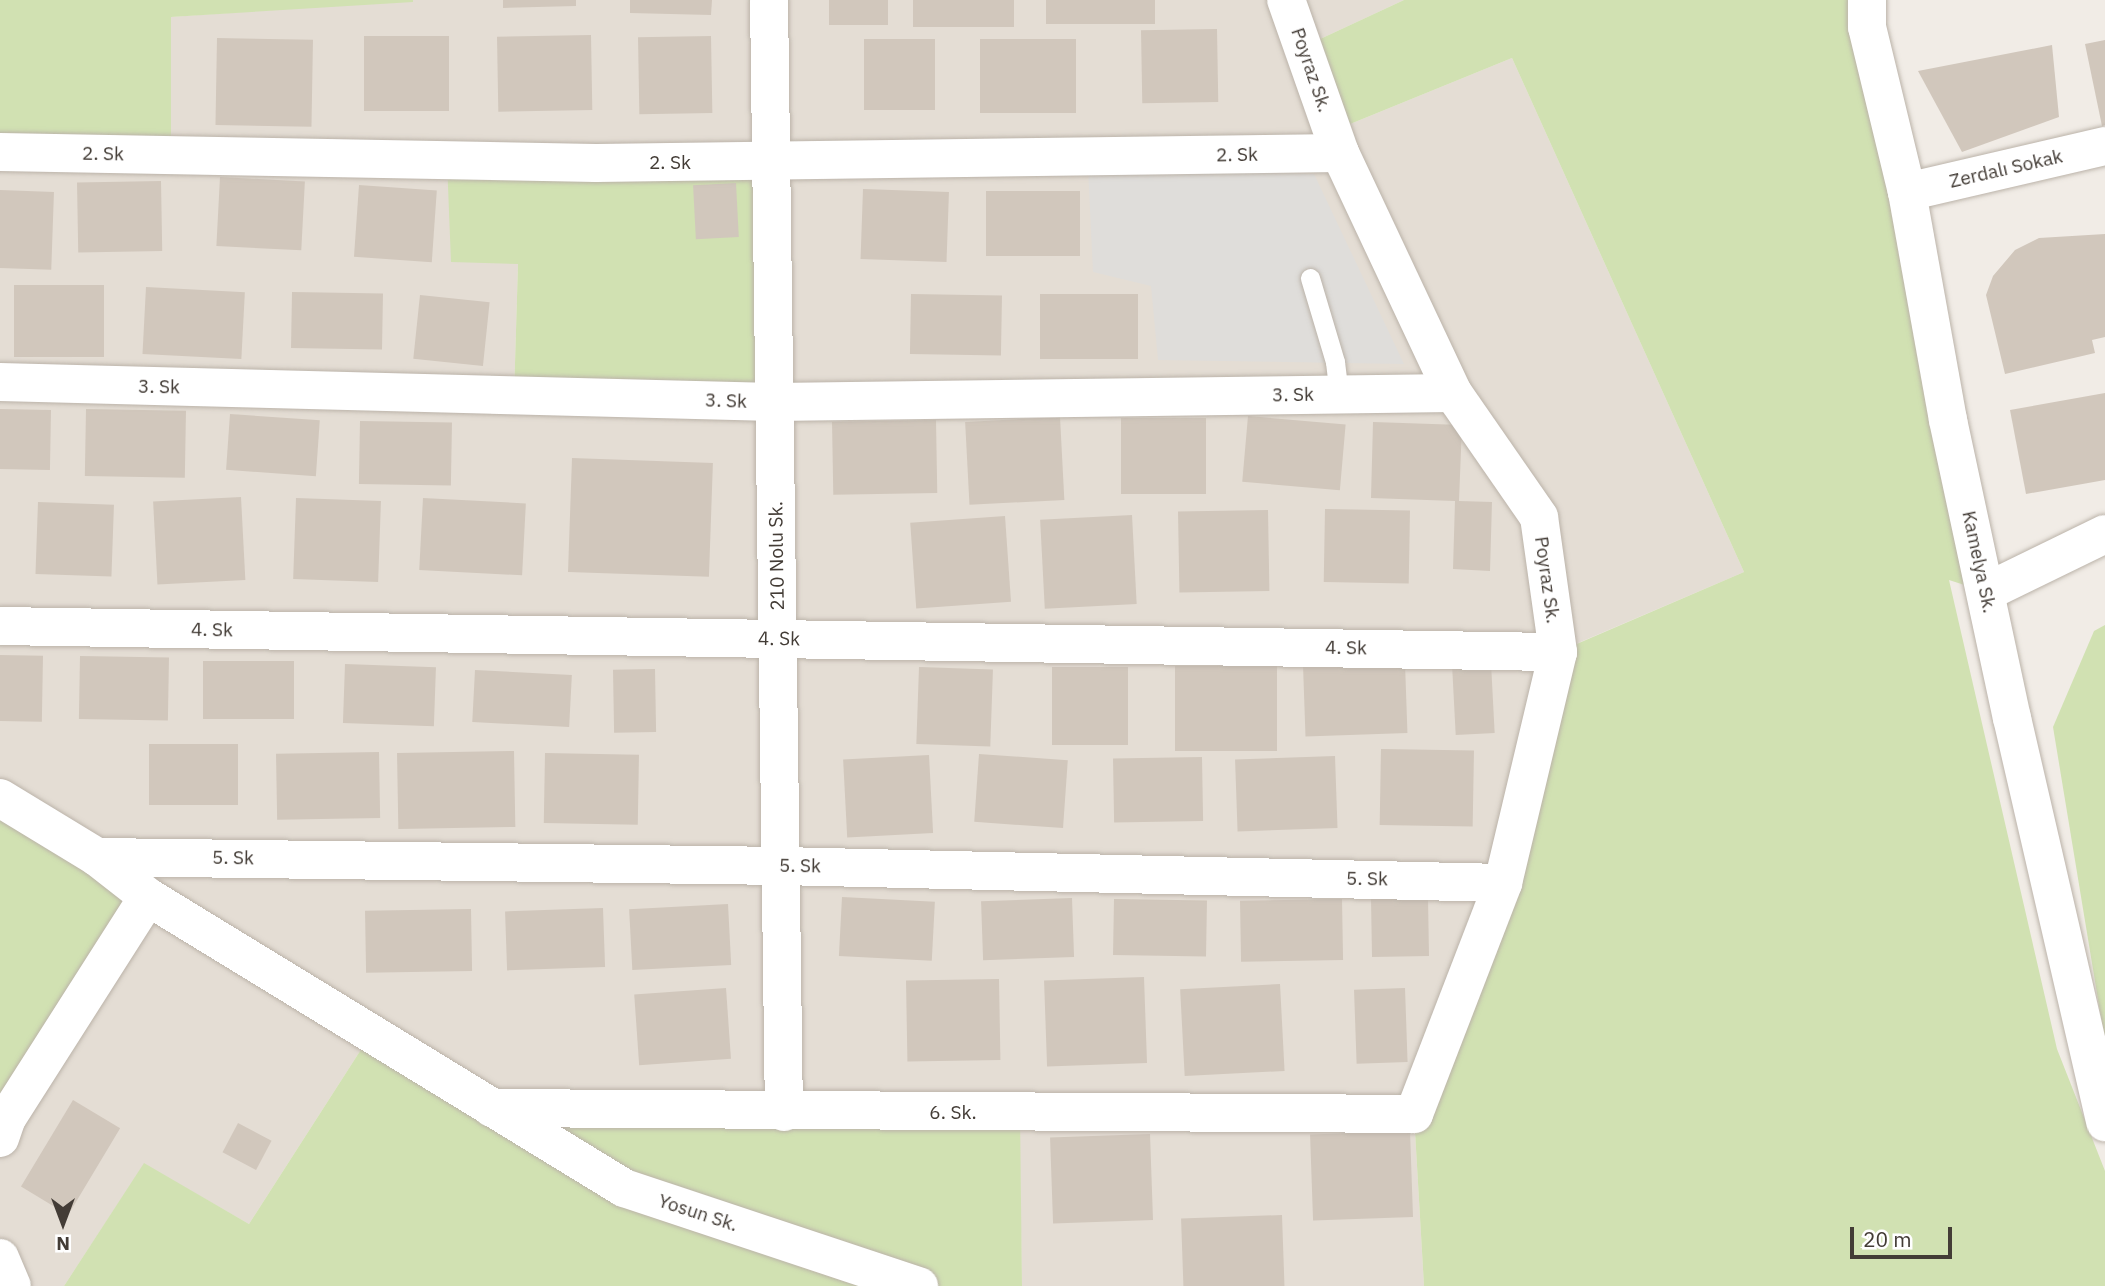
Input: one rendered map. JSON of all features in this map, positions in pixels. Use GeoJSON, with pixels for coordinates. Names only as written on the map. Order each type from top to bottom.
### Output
{"type":"FeatureCollection","features":[{"type":"Feature","properties":{"kind":"street","name":"210 Nolu Sk."},"geometry":{"type":"LineString","coordinates":[[769,0],[784,1112]]}},
{"type":"Feature","properties":{"kind":"street","name":"Poyraz Sk."},"geometry":{"type":"LineString","coordinates":[[1286,0],[1340,153],[1453,393],[1539,517],[1558,652],[1503,883],[1414,1114]]}},
{"type":"Feature","properties":{"kind":"street","name":"Kamelya Sk."},"geometry":{"type":"LineString","coordinates":[[1867,0],[1867,27],[1907,192],[1948,421],[2105,1122]]}},
{"type":"Feature","properties":{"kind":"street","name":"Zerdalı Sokak"},"geometry":{"type":"LineString","coordinates":[[1907,192],[2105,146]]}},
{"type":"Feature","properties":{"kind":"street","name":"2. Sk"},"geometry":{"type":"LineString","coordinates":[[0,152],[596,163],[1340,153]]}},
{"type":"Feature","properties":{"kind":"street","name":"3. Sk"},"geometry":{"type":"LineString","coordinates":[[0,383],[774,402],[1453,393]]}},
{"type":"Feature","properties":{"kind":"street"},"geometry":{"type":"LineString","coordinates":[[1986,592],[2105,534]]}},
{"type":"Feature","properties":{"kind":"street","name":"4. Sk"},"geometry":{"type":"LineString","coordinates":[[0,626],[1558,652]]}},
{"type":"Feature","properties":{"kind":"street","name":"Yosun Sk."},"geometry":{"type":"LineString","coordinates":[[0,798],[97,857],[148,897],[624,1188],[919,1286]]}},
{"type":"Feature","properties":{"kind":"street","name":"5. Sk"},"geometry":{"type":"LineString","coordinates":[[97,857],[781,866],[1503,883]]}},
{"type":"Feature","properties":{"kind":"street"},"geometry":{"type":"LineString","coordinates":[[0,1138],[7,1118],[148,897]]}},
{"type":"Feature","properties":{"kind":"street","name":"6. Sk."},"geometry":{"type":"LineString","coordinates":[[492,1108],[1414,1114]]}},
{"type":"Feature","properties":{"kind":"street"},"geometry":{"type":"LineString","coordinates":[[0,1258],[12,1286]]}},
{"type":"Feature","properties":{"kind":"lane"},"geometry":{"type":"LineString","coordinates":[[1310,278],[1335,362],[1339,394]]}},
{"type":"Feature","properties":{"kind":"shaded area"},"geometry":{"type":"Polygon","coordinates":[[[413,0],[1404,0],[1303,47],[1333,131],[1512,58],[1744,572],[1557,652],[1414,1114],[1424,1286],[1022,1286],[1019,1113],[492,1108],[371,1034],[249,1224],[144,1164],[64,1286],[0,1286],[0,152],[171,17],[413,0]],[[518,264],[514,396],[774,402],[518,264]]]}},
{"type":"Feature","properties":{"kind":"shaded area"},"geometry":{"type":"Polygon","coordinates":[[[1088,168],[1314,174],[1404,364],[1158,360],[1151,286],[1093,272],[1088,168]]]}},
{"type":"Feature","properties":{"kind":"green space"},"geometry":{"type":"Polygon","coordinates":[[[0,0],[413,2],[171,17],[171,156],[0,152],[0,0]]]}},
{"type":"Feature","properties":{"kind":"green space"},"geometry":{"type":"Polygon","coordinates":[[[1404,0],[1867,0],[1986,592],[1949,580],[2057,1049],[2105,1171],[2105,1286],[1424,1286],[1414,1114],[1558,652],[1744,572],[1512,58],[1333,131],[1303,47],[1404,0]]]}},
{"type":"Feature","properties":{"kind":"green space"},"geometry":{"type":"Polygon","coordinates":[[[447,161],[771,162],[774,402],[514,396],[518,264],[451,262],[447,161]]]}},
{"type":"Feature","properties":{"kind":"green space"},"geometry":{"type":"Polygon","coordinates":[[[2105,625],[2105,1042],[2053,727],[2094,631],[2105,625]]]}},
{"type":"Feature","properties":{"kind":"green space"},"geometry":{"type":"Polygon","coordinates":[[[0,798],[148,897],[0,1120],[0,798]]]}},
{"type":"Feature","properties":{"kind":"green space"},"geometry":{"type":"Polygon","coordinates":[[[371,1034],[492,1108],[1020,1113],[1022,1286],[64,1286],[144,1163],[249,1224],[371,1034]]]}},
{"type":"Feature","properties":{"kind":"building"},"geometry":{"type":"Polygon","coordinates":[[[503,0],[576,0],[576,6],[503,8],[503,0]]]}},
{"type":"Feature","properties":{"kind":"building"},"geometry":{"type":"Polygon","coordinates":[[[630,0],[712,0],[711,15],[630,13],[630,0]]]}},
{"type":"Feature","properties":{"kind":"building"},"geometry":{"type":"Polygon","coordinates":[[[829,0],[888,0],[888,25],[829,25],[829,0]]]}},
{"type":"Feature","properties":{"kind":"building"},"geometry":{"type":"Polygon","coordinates":[[[913,0],[1014,0],[1014,27],[913,27],[913,0]]]}},
{"type":"Feature","properties":{"kind":"building"},"geometry":{"type":"Polygon","coordinates":[[[1046,0],[1155,0],[1155,24],[1046,24],[1046,0]]]}},
{"type":"Feature","properties":{"kind":"building"},"geometry":{"type":"Polygon","coordinates":[[[1217,29],[1218,102],[1142,103],[1141,30],[1217,29]]]}},
{"type":"Feature","properties":{"kind":"building"},"geometry":{"type":"Polygon","coordinates":[[[591,35],[592,110],[498,112],[497,37],[591,35]]]}},
{"type":"Feature","properties":{"kind":"building"},"geometry":{"type":"Polygon","coordinates":[[[364,36],[449,36],[449,111],[364,111],[364,36]]]}},
{"type":"Feature","properties":{"kind":"building"},"geometry":{"type":"Polygon","coordinates":[[[711,36],[712,113],[639,114],[638,37],[711,36]]]}},
{"type":"Feature","properties":{"kind":"building"},"geometry":{"type":"Polygon","coordinates":[[[217,38],[313,40],[311,127],[215,125],[217,38]]]}},
{"type":"Feature","properties":{"kind":"building"},"geometry":{"type":"Polygon","coordinates":[[[864,39],[935,39],[935,110],[864,110],[864,39]]]}},
{"type":"Feature","properties":{"kind":"building"},"geometry":{"type":"Polygon","coordinates":[[[980,39],[1076,39],[1076,113],[980,113],[980,39]]]}},
{"type":"Feature","properties":{"kind":"building"},"geometry":{"type":"Polygon","coordinates":[[[2105,40],[2105,125],[2102,126],[2085,44],[2105,40]]]}},
{"type":"Feature","properties":{"kind":"building"},"geometry":{"type":"Polygon","coordinates":[[[2052,45],[2059,117],[1962,152],[1918,71],[2052,45]]]}},
{"type":"Feature","properties":{"kind":"building"},"geometry":{"type":"Polygon","coordinates":[[[220,177],[305,181],[301,250],[216,246],[220,177]]]}},
{"type":"Feature","properties":{"kind":"building"},"geometry":{"type":"Polygon","coordinates":[[[161,181],[162,251],[78,252],[77,182],[161,181]]]}},
{"type":"Feature","properties":{"kind":"building"},"geometry":{"type":"Polygon","coordinates":[[[736,183],[739,237],[696,239],[693,185],[736,183]]]}},
{"type":"Feature","properties":{"kind":"building"},"geometry":{"type":"Polygon","coordinates":[[[359,185],[437,190],[432,262],[354,257],[359,185]]]}},
{"type":"Feature","properties":{"kind":"building"},"geometry":{"type":"Polygon","coordinates":[[[863,189],[949,192],[947,262],[861,259],[863,189]]]}},
{"type":"Feature","properties":{"kind":"building"},"geometry":{"type":"Polygon","coordinates":[[[0,190],[54,192],[51,270],[0,268],[0,190]]]}},
{"type":"Feature","properties":{"kind":"building"},"geometry":{"type":"Polygon","coordinates":[[[986,191],[1080,191],[1080,256],[986,256],[986,191]]]}},
{"type":"Feature","properties":{"kind":"building"},"geometry":{"type":"Polygon","coordinates":[[[2105,234],[2105,337],[2092,340],[2095,353],[2005,374],[1986,295],[1993,276],[2015,250],[2039,238],[2105,234]]]}},
{"type":"Feature","properties":{"kind":"building"},"geometry":{"type":"Polygon","coordinates":[[[14,285],[104,285],[104,357],[14,357],[14,285]]]}},
{"type":"Feature","properties":{"kind":"building"},"geometry":{"type":"Polygon","coordinates":[[[146,287],[245,292],[241,359],[142,354],[146,287]]]}},
{"type":"Feature","properties":{"kind":"building"},"geometry":{"type":"Polygon","coordinates":[[[292,292],[383,294],[382,350],[291,348],[292,292]]]}},
{"type":"Feature","properties":{"kind":"building"},"geometry":{"type":"Polygon","coordinates":[[[911,294],[1002,296],[1001,356],[910,354],[911,294]]]}},
{"type":"Feature","properties":{"kind":"building"},"geometry":{"type":"Polygon","coordinates":[[[1040,294],[1138,294],[1138,359],[1040,359],[1040,294]]]}},
{"type":"Feature","properties":{"kind":"building"},"geometry":{"type":"Polygon","coordinates":[[[420,295],[490,302],[483,366],[413,359],[420,295]]]}},
{"type":"Feature","properties":{"kind":"building"},"geometry":{"type":"Polygon","coordinates":[[[2105,393],[2105,480],[2026,494],[2010,410],[2105,393]]]}},
{"type":"Feature","properties":{"kind":"building"},"geometry":{"type":"Polygon","coordinates":[[[0,409],[51,410],[50,470],[0,469],[0,409]]]}},
{"type":"Feature","properties":{"kind":"building"},"geometry":{"type":"Polygon","coordinates":[[[86,409],[186,411],[185,478],[85,476],[86,409]]]}},
{"type":"Feature","properties":{"kind":"building"},"geometry":{"type":"Polygon","coordinates":[[[230,414],[320,420],[316,476],[226,470],[230,414]]]}},
{"type":"Feature","properties":{"kind":"building"},"geometry":{"type":"Polygon","coordinates":[[[1248,416],[1346,425],[1340,490],[1242,482],[1248,416]]]}},
{"type":"Feature","properties":{"kind":"building"},"geometry":{"type":"Polygon","coordinates":[[[1060,417],[1064,500],[969,505],[965,422],[1060,417]]]}},
{"type":"Feature","properties":{"kind":"building"},"geometry":{"type":"Polygon","coordinates":[[[1121,418],[1206,418],[1206,494],[1121,494],[1121,418]]]}},
{"type":"Feature","properties":{"kind":"building"},"geometry":{"type":"Polygon","coordinates":[[[936,420],[937,493],[833,495],[832,422],[936,420]]]}},
{"type":"Feature","properties":{"kind":"building"},"geometry":{"type":"Polygon","coordinates":[[[360,421],[452,423],[451,486],[359,484],[360,421]]]}},
{"type":"Feature","properties":{"kind":"building"},"geometry":{"type":"Polygon","coordinates":[[[1373,422],[1462,425],[1459,501],[1492,502],[1490,571],[1453,569],[1455,501],[1371,498],[1373,422]]]}},
{"type":"Feature","properties":{"kind":"building"},"geometry":{"type":"Polygon","coordinates":[[[572,458],[713,463],[709,577],[568,572],[572,458]]]}},
{"type":"Feature","properties":{"kind":"building"},"geometry":{"type":"Polygon","coordinates":[[[241,497],[245,580],[157,584],[153,502],[241,497]]]}},
{"type":"Feature","properties":{"kind":"building"},"geometry":{"type":"Polygon","coordinates":[[[296,498],[381,501],[378,582],[293,579],[296,498]]]}},
{"type":"Feature","properties":{"kind":"building"},"geometry":{"type":"Polygon","coordinates":[[[423,498],[526,503],[522,575],[419,570],[423,498]]]}},
{"type":"Feature","properties":{"kind":"building"},"geometry":{"type":"Polygon","coordinates":[[[38,502],[114,505],[111,577],[35,574],[38,502]]]}},
{"type":"Feature","properties":{"kind":"building"},"geometry":{"type":"Polygon","coordinates":[[[1325,509],[1410,510],[1409,583],[1324,582],[1325,509]]]}},
{"type":"Feature","properties":{"kind":"building"},"geometry":{"type":"Polygon","coordinates":[[[1268,510],[1269,591],[1179,593],[1178,512],[1268,510]]]}},
{"type":"Feature","properties":{"kind":"building"},"geometry":{"type":"Polygon","coordinates":[[[1132,515],[1137,604],[1045,609],[1040,520],[1132,515]]]}},
{"type":"Feature","properties":{"kind":"building"},"geometry":{"type":"Polygon","coordinates":[[[1005,516],[1011,602],[916,608],[910,523],[1005,516]]]}},
{"type":"Feature","properties":{"kind":"building"},"geometry":{"type":"Polygon","coordinates":[[[0,655],[43,656],[42,722],[0,721],[0,655]]]}},
{"type":"Feature","properties":{"kind":"building"},"geometry":{"type":"Polygon","coordinates":[[[80,656],[169,658],[168,721],[79,719],[80,656]]]}},
{"type":"Feature","properties":{"kind":"building"},"geometry":{"type":"Polygon","coordinates":[[[203,661],[294,661],[294,719],[203,719],[203,661]]]}},
{"type":"Feature","properties":{"kind":"building"},"geometry":{"type":"Polygon","coordinates":[[[1405,663],[1407,733],[1306,737],[1303,667],[1405,663]]]}},
{"type":"Feature","properties":{"kind":"building"},"geometry":{"type":"Polygon","coordinates":[[[1491,663],[1495,733],[1456,735],[1452,665],[1491,663]]]}},
{"type":"Feature","properties":{"kind":"building"},"geometry":{"type":"Polygon","coordinates":[[[345,664],[436,667],[434,726],[343,723],[345,664]]]}},
{"type":"Feature","properties":{"kind":"building"},"geometry":{"type":"Polygon","coordinates":[[[1175,666],[1277,666],[1277,751],[1175,751],[1175,666]]]}},
{"type":"Feature","properties":{"kind":"building"},"geometry":{"type":"Polygon","coordinates":[[[919,667],[993,670],[990,747],[916,744],[919,667]]]}},
{"type":"Feature","properties":{"kind":"building"},"geometry":{"type":"Polygon","coordinates":[[[1052,667],[1128,667],[1128,745],[1052,745],[1052,667]]]}},
{"type":"Feature","properties":{"kind":"building"},"geometry":{"type":"Polygon","coordinates":[[[655,669],[656,732],[614,733],[613,670],[655,669]]]}},
{"type":"Feature","properties":{"kind":"building"},"geometry":{"type":"Polygon","coordinates":[[[475,670],[572,675],[569,727],[472,722],[475,670]]]}},
{"type":"Feature","properties":{"kind":"building"},"geometry":{"type":"Polygon","coordinates":[[[149,744],[238,744],[238,805],[149,805],[149,744]]]}},
{"type":"Feature","properties":{"kind":"building"},"geometry":{"type":"Polygon","coordinates":[[[1381,749],[1474,751],[1473,827],[1380,825],[1381,749]]]}},
{"type":"Feature","properties":{"kind":"building"},"geometry":{"type":"Polygon","coordinates":[[[514,751],[515,827],[398,829],[397,753],[514,751]]]}},
{"type":"Feature","properties":{"kind":"building"},"geometry":{"type":"Polygon","coordinates":[[[379,752],[380,818],[277,820],[276,754],[379,752]]]}},
{"type":"Feature","properties":{"kind":"building"},"geometry":{"type":"Polygon","coordinates":[[[545,753],[639,755],[638,825],[544,823],[545,753]]]}},
{"type":"Feature","properties":{"kind":"building"},"geometry":{"type":"Polygon","coordinates":[[[979,754],[1068,760],[1063,828],[974,822],[979,754]]]}},
{"type":"Feature","properties":{"kind":"building"},"geometry":{"type":"Polygon","coordinates":[[[929,755],[933,833],[847,837],[843,760],[929,755]]]}},
{"type":"Feature","properties":{"kind":"building"},"geometry":{"type":"Polygon","coordinates":[[[1335,756],[1338,828],[1238,831],[1235,759],[1335,756]]]}},
{"type":"Feature","properties":{"kind":"building"},"geometry":{"type":"Polygon","coordinates":[[[1202,757],[1203,821],[1114,823],[1113,759],[1202,757]]]}},
{"type":"Feature","properties":{"kind":"building"},"geometry":{"type":"Polygon","coordinates":[[[842,897],[935,902],[932,961],[839,956],[842,897]]]}},
{"type":"Feature","properties":{"kind":"building"},"geometry":{"type":"Polygon","coordinates":[[[1072,898],[1074,957],[983,960],[981,901],[1072,898]]]}},
{"type":"Feature","properties":{"kind":"building"},"geometry":{"type":"Polygon","coordinates":[[[1428,898],[1429,956],[1372,957],[1371,899],[1428,898]]]}},
{"type":"Feature","properties":{"kind":"building"},"geometry":{"type":"Polygon","coordinates":[[[1114,899],[1207,901],[1206,957],[1113,955],[1114,899]]]}},
{"type":"Feature","properties":{"kind":"building"},"geometry":{"type":"Polygon","coordinates":[[[1342,899],[1343,960],[1241,962],[1240,901],[1342,899]]]}},
{"type":"Feature","properties":{"kind":"building"},"geometry":{"type":"Polygon","coordinates":[[[728,904],[731,965],[632,970],[629,909],[728,904]]]}},
{"type":"Feature","properties":{"kind":"building"},"geometry":{"type":"Polygon","coordinates":[[[603,908],[605,967],[507,970],[505,911],[603,908]]]}},
{"type":"Feature","properties":{"kind":"building"},"geometry":{"type":"Polygon","coordinates":[[[471,909],[472,971],[366,973],[365,911],[471,909]]]}},
{"type":"Feature","properties":{"kind":"building"},"geometry":{"type":"Polygon","coordinates":[[[1144,977],[1147,1063],[1047,1066],[1044,980],[1144,977]]]}},
{"type":"Feature","properties":{"kind":"building"},"geometry":{"type":"Polygon","coordinates":[[[999,979],[1000,1060],[907,1062],[906,981],[999,979]]]}},
{"type":"Feature","properties":{"kind":"building"},"geometry":{"type":"Polygon","coordinates":[[[1280,984],[1285,1071],[1185,1076],[1180,989],[1280,984]]]}},
{"type":"Feature","properties":{"kind":"building"},"geometry":{"type":"Polygon","coordinates":[[[726,988],[731,1059],[639,1065],[634,994],[726,988]]]}},
{"type":"Feature","properties":{"kind":"building"},"geometry":{"type":"Polygon","coordinates":[[[1405,988],[1408,1062],[1357,1064],[1354,990],[1405,988]]]}},
{"type":"Feature","properties":{"kind":"building"},"geometry":{"type":"Polygon","coordinates":[[[73,1100],[120,1128],[68,1215],[21,1187],[73,1100]]]}},
{"type":"Feature","properties":{"kind":"building"},"geometry":{"type":"Polygon","coordinates":[[[238,1123],[272,1141],[256,1170],[223,1152],[238,1123]]]}},
{"type":"Feature","properties":{"kind":"building"},"geometry":{"type":"Polygon","coordinates":[[[1410,1131],[1413,1217],[1313,1220],[1310,1134],[1410,1131]]]}},
{"type":"Feature","properties":{"kind":"building"},"geometry":{"type":"Polygon","coordinates":[[[1150,1134],[1153,1220],[1053,1223],[1050,1137],[1150,1134]]]}},
{"type":"Feature","properties":{"kind":"building"},"geometry":{"type":"Polygon","coordinates":[[[1282,1215],[1284,1286],[1183,1286],[1181,1219],[1282,1215]]]}}]}
